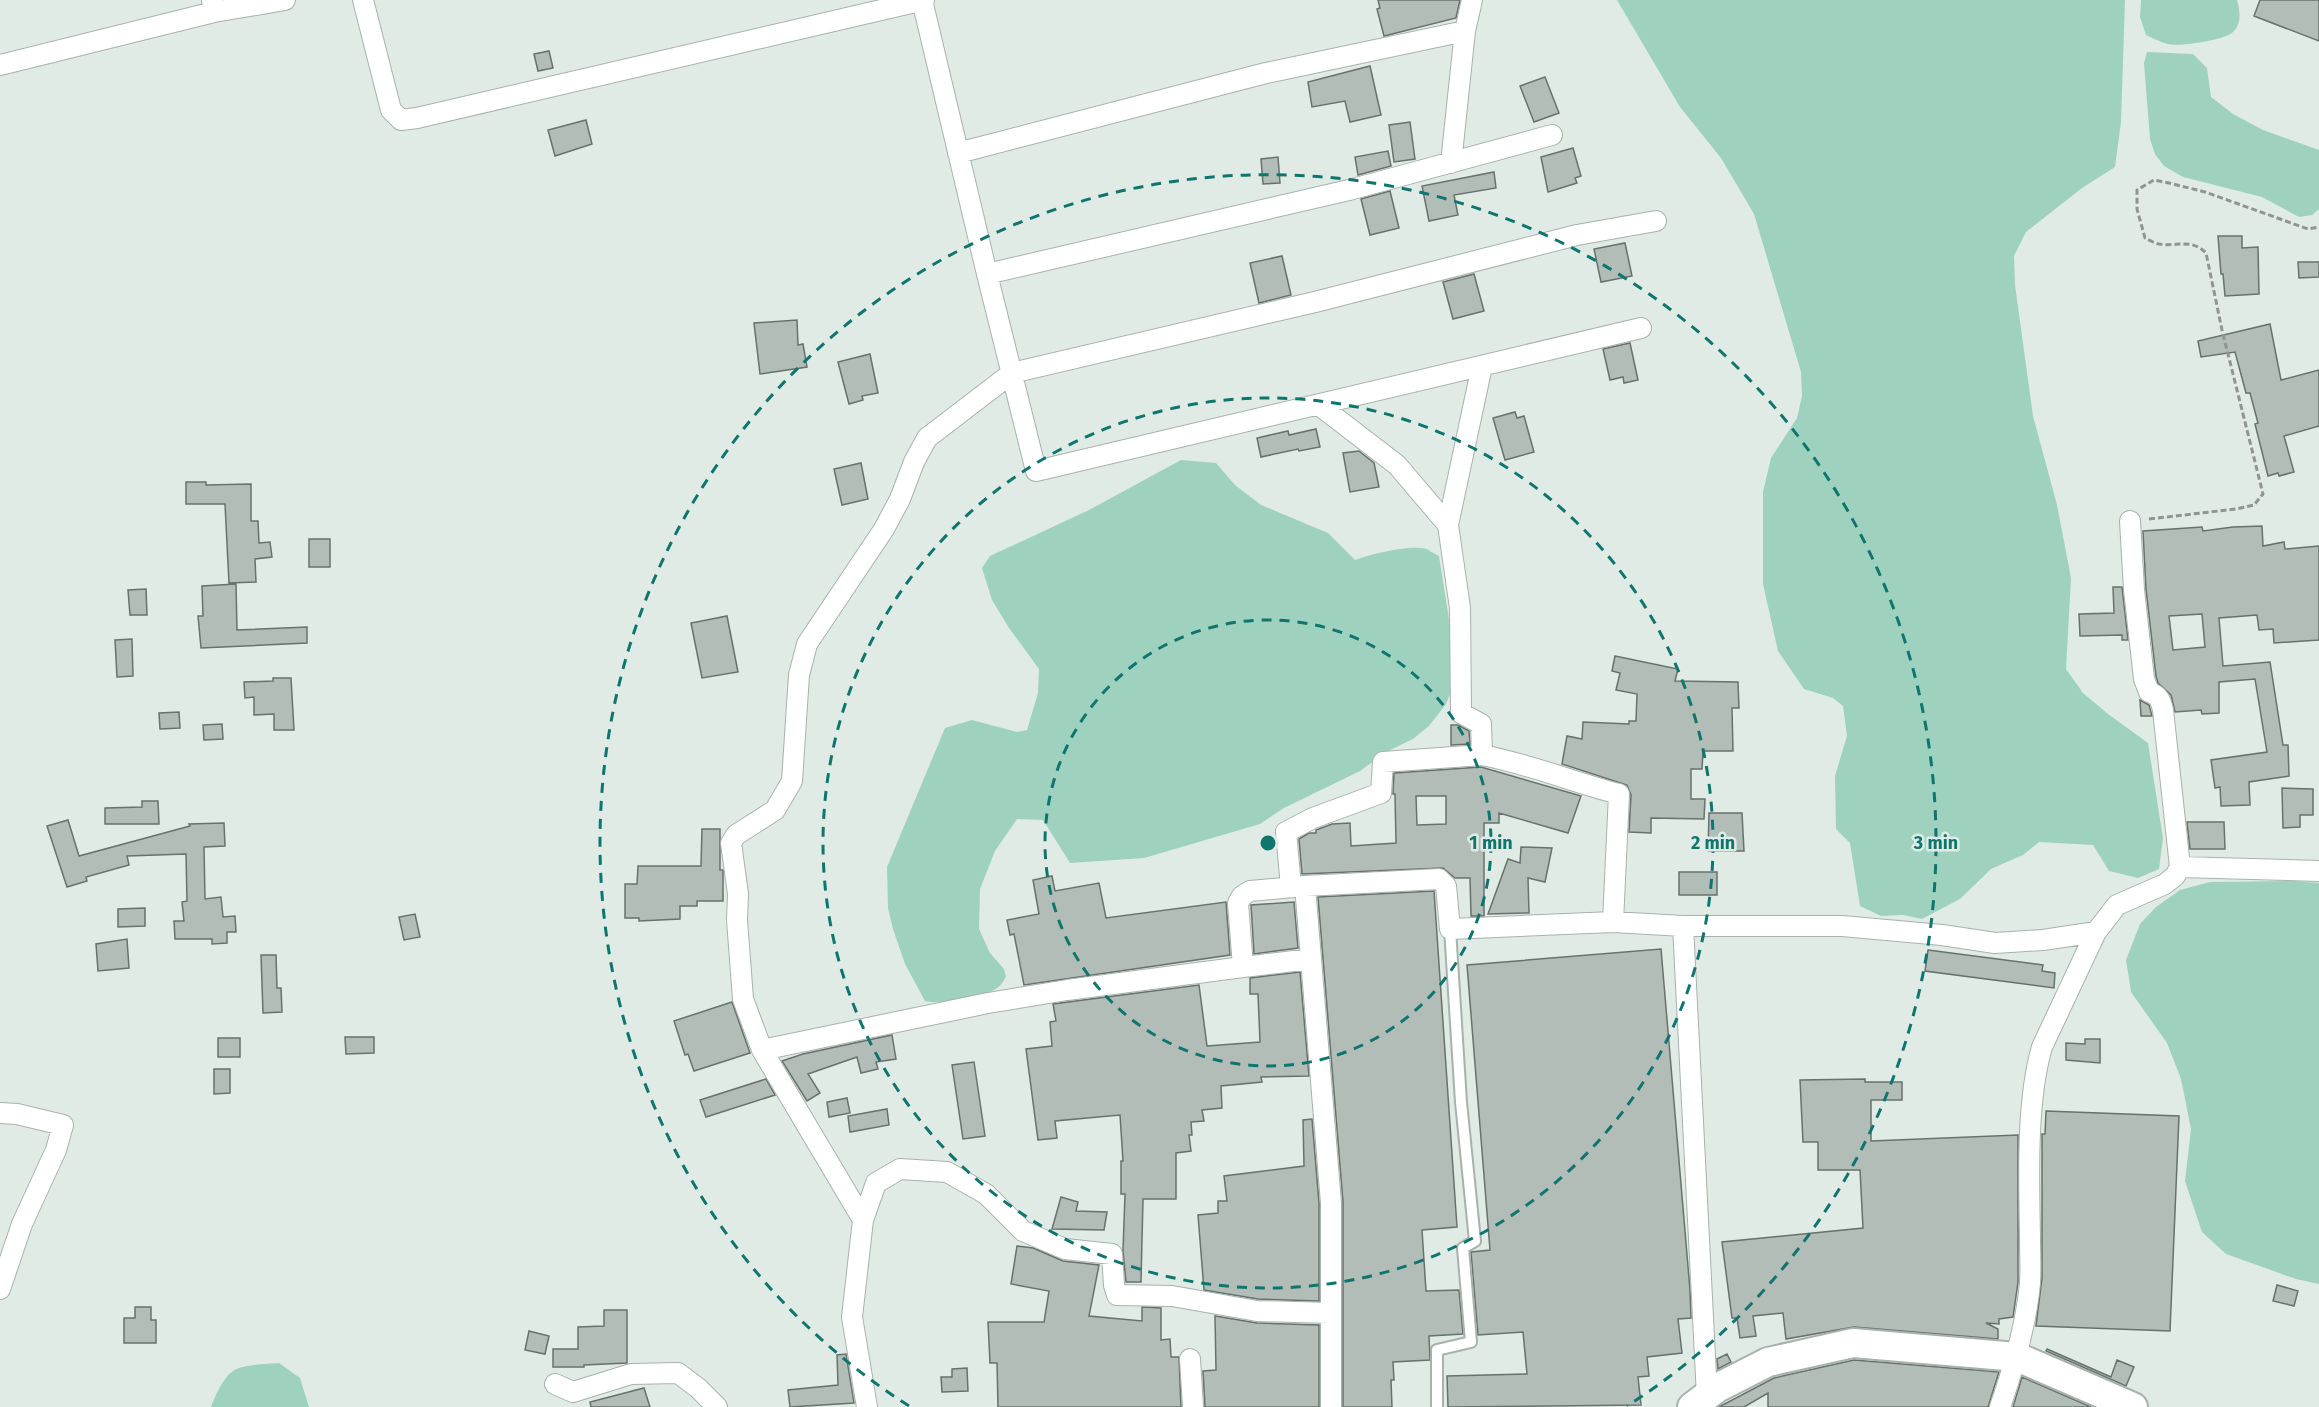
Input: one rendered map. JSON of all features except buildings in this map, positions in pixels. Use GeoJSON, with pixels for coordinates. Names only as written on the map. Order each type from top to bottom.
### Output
{"type":"FeatureCollection","features":[{"type":"Feature","properties":{"kind":"street"},"geometry":{"type":"LineString","coordinates":[[0,65],[213,6],[285,0]]}},
{"type":"Feature","properties":{"kind":"street"},"geometry":{"type":"LineString","coordinates":[[363,0],[391,110],[401,120],[923,0],[1036,471],[1641,328]]}},
{"type":"Feature","properties":{"kind":"street"},"geometry":{"type":"LineString","coordinates":[[1451,163],[1465,31],[1472,0]]}},
{"type":"Feature","properties":{"kind":"street"},"geometry":{"type":"LineString","coordinates":[[958,153],[1266,74],[1465,31]]}},
{"type":"Feature","properties":{"kind":"street"},"geometry":{"type":"LineString","coordinates":[[987,274],[1349,190],[1552,135]]}},
{"type":"Feature","properties":{"kind":"street"},"geometry":{"type":"LineString","coordinates":[[863,1220],[762,1050],[743,999],[737,932],[738,894],[730,843],[736,835],[775,810],[792,781],[799,675],[807,644],[884,529],[927,438],[1012,373],[1315,302],[1577,235],[1656,221]]}},
{"type":"Feature","properties":{"kind":"street"},"geometry":{"type":"LineString","coordinates":[[1482,366],[1448,525],[1460,608],[1461,713],[1481,724],[1482,755]]}},
{"type":"Feature","properties":{"kind":"street"},"geometry":{"type":"LineString","coordinates":[[1319,405],[1397,465],[1448,525]]}},
{"type":"Feature","properties":{"kind":"street"},"geometry":{"type":"LineString","coordinates":[[2000,1407],[2017,1357],[2030,1281],[2030,1186],[2037,1065],[2051,1023],[2096,932],[2117,905],[2165,884],[2175,876],[2180,867],[2163,710],[2156,694],[2149,692],[2145,686],[2134,590],[2130,521]]}},
{"type":"Feature","properties":{"kind":"street"},"geometry":{"type":"LineString","coordinates":[[1331,1407],[1331,1203],[1311,959],[1286,832],[1313,818],[1381,793],[1383,762],[1482,755],[1619,794],[1612,922]]}},
{"type":"Feature","properties":{"kind":"street"},"geometry":{"type":"LineString","coordinates":[[2180,867],[2319,871]]}},
{"type":"Feature","properties":{"kind":"street"},"geometry":{"type":"LineString","coordinates":[[1243,967],[1238,903],[1242,896],[1250,891],[1298,886],[1439,879],[1446,886],[1450,929],[1612,922],[1683,926],[1842,926],[1942,935],[1995,943],[2043,940],[2096,932]]}},
{"type":"Feature","properties":{"kind":"street"},"geometry":{"type":"LineString","coordinates":[[1683,926],[1700,1401]]}},
{"type":"Feature","properties":{"kind":"street"},"geometry":{"type":"LineString","coordinates":[[762,1050],[988,1003],[1067,990],[1311,959]]}},
{"type":"Feature","properties":{"kind":"street"},"geometry":{"type":"LineString","coordinates":[[0,1113],[17,1114],[63,1125],[56,1150],[22,1224],[0,1288]]}},
{"type":"Feature","properties":{"kind":"street"},"geometry":{"type":"LineString","coordinates":[[863,1406],[852,1317],[863,1220],[876,1183],[900,1169],[947,1172],[986,1194],[1023,1231],[1065,1249],[1112,1254],[1117,1295],[1172,1296],[1257,1311],[1331,1313]]}},
{"type":"Feature","properties":{"kind":"street"},"geometry":{"type":"LineString","coordinates":[[1700,1401],[1717,1388],[1768,1362],[1853,1343],[2017,1357],[2133,1407]]}},
{"type":"Feature","properties":{"kind":"street"},"geometry":{"type":"LineString","coordinates":[[1190,1359],[1193,1407]]}},
{"type":"Feature","properties":{"kind":"street"},"geometry":{"type":"LineString","coordinates":[[555,1384],[573,1392],[631,1374],[678,1373],[698,1388],[717,1407]]}},
{"type":"Feature","properties":{"kind":"lane"},"geometry":{"type":"LineString","coordinates":[[1437,1407],[1437,1350],[1471,1342],[1464,1248],[1474,1241],[1461,1102],[1450,929]]}},
{"type":"Feature","properties":{"kind":"path"},"geometry":{"type":"LineString","coordinates":[[2130,521],[2236,509],[2254,505],[2263,494],[2222,330],[2206,253],[2200,247],[2182,243],[2160,244],[2145,238],[2137,209],[2137,190],[2154,180],[2169,183],[2205,192],[2308,229],[2319,227]]}},
{"type":"Feature","properties":{"kind":"shaded area"},"geometry":{"type":"Polygon","coordinates":[[[1617,0],[2125,0],[2121,122],[2115,167],[2082,188],[2026,232],[2014,256],[2015,285],[2033,416],[2057,505],[2071,578],[2066,669],[2083,693],[2148,743],[2163,838],[2159,869],[2138,878],[2109,871],[2093,845],[2039,842],[2023,855],[1991,869],[1960,899],[1922,919],[1903,915],[1881,916],[1860,906],[1850,843],[1836,829],[1835,776],[1847,736],[1843,706],[1833,698],[1804,689],[1778,651],[1763,584],[1763,492],[1771,458],[1797,418],[1802,396],[1801,372],[1754,214],[1721,158],[1680,107],[1617,0]]]}},
{"type":"Feature","properties":{"kind":"shaded area"},"geometry":{"type":"Polygon","coordinates":[[[2141,0],[2237,0],[2239,21],[2233,32],[2221,38],[2192,44],[2168,44],[2146,35],[2140,17],[2141,0]]]}},
{"type":"Feature","properties":{"kind":"shaded area"},"geometry":{"type":"Polygon","coordinates":[[[2147,52],[2193,54],[2207,68],[2211,97],[2233,114],[2263,130],[2319,150],[2319,209],[2312,215],[2299,217],[2262,197],[2183,177],[2164,166],[2155,154],[2150,139],[2144,63],[2147,52]]]}},
{"type":"Feature","properties":{"kind":"shaded area"},"geometry":{"type":"Polygon","coordinates":[[[1181,460],[1216,463],[1235,485],[1261,505],[1328,533],[1355,560],[1406,548],[1426,549],[1439,556],[1453,645],[1454,684],[1446,704],[1429,726],[1413,739],[1386,752],[1360,771],[1284,808],[1260,824],[1144,858],[1070,863],[1043,820],[1017,819],[995,851],[980,889],[979,929],[990,953],[1004,969],[1006,977],[1001,985],[992,991],[973,997],[950,1001],[925,1001],[905,964],[893,929],[888,908],[887,867],[945,728],[972,720],[1017,732],[1027,730],[1038,693],[1039,669],[992,600],[982,568],[990,556],[1089,510],[1181,460]]]}},
{"type":"Feature","properties":{"kind":"shaded area"},"geometry":{"type":"Polygon","coordinates":[[[2210,882],[2319,883],[2319,1284],[2296,1279],[2226,1254],[2202,1232],[2185,1181],[2191,1129],[2181,1079],[2167,1043],[2131,992],[2126,960],[2140,924],[2156,907],[2180,890],[2210,882]]]}},
{"type":"Feature","properties":{"kind":"shaded area"},"geometry":{"type":"Polygon","coordinates":[[[279,1363],[300,1378],[309,1407],[211,1407],[223,1383],[233,1371],[249,1366],[279,1363]]]}}]}
